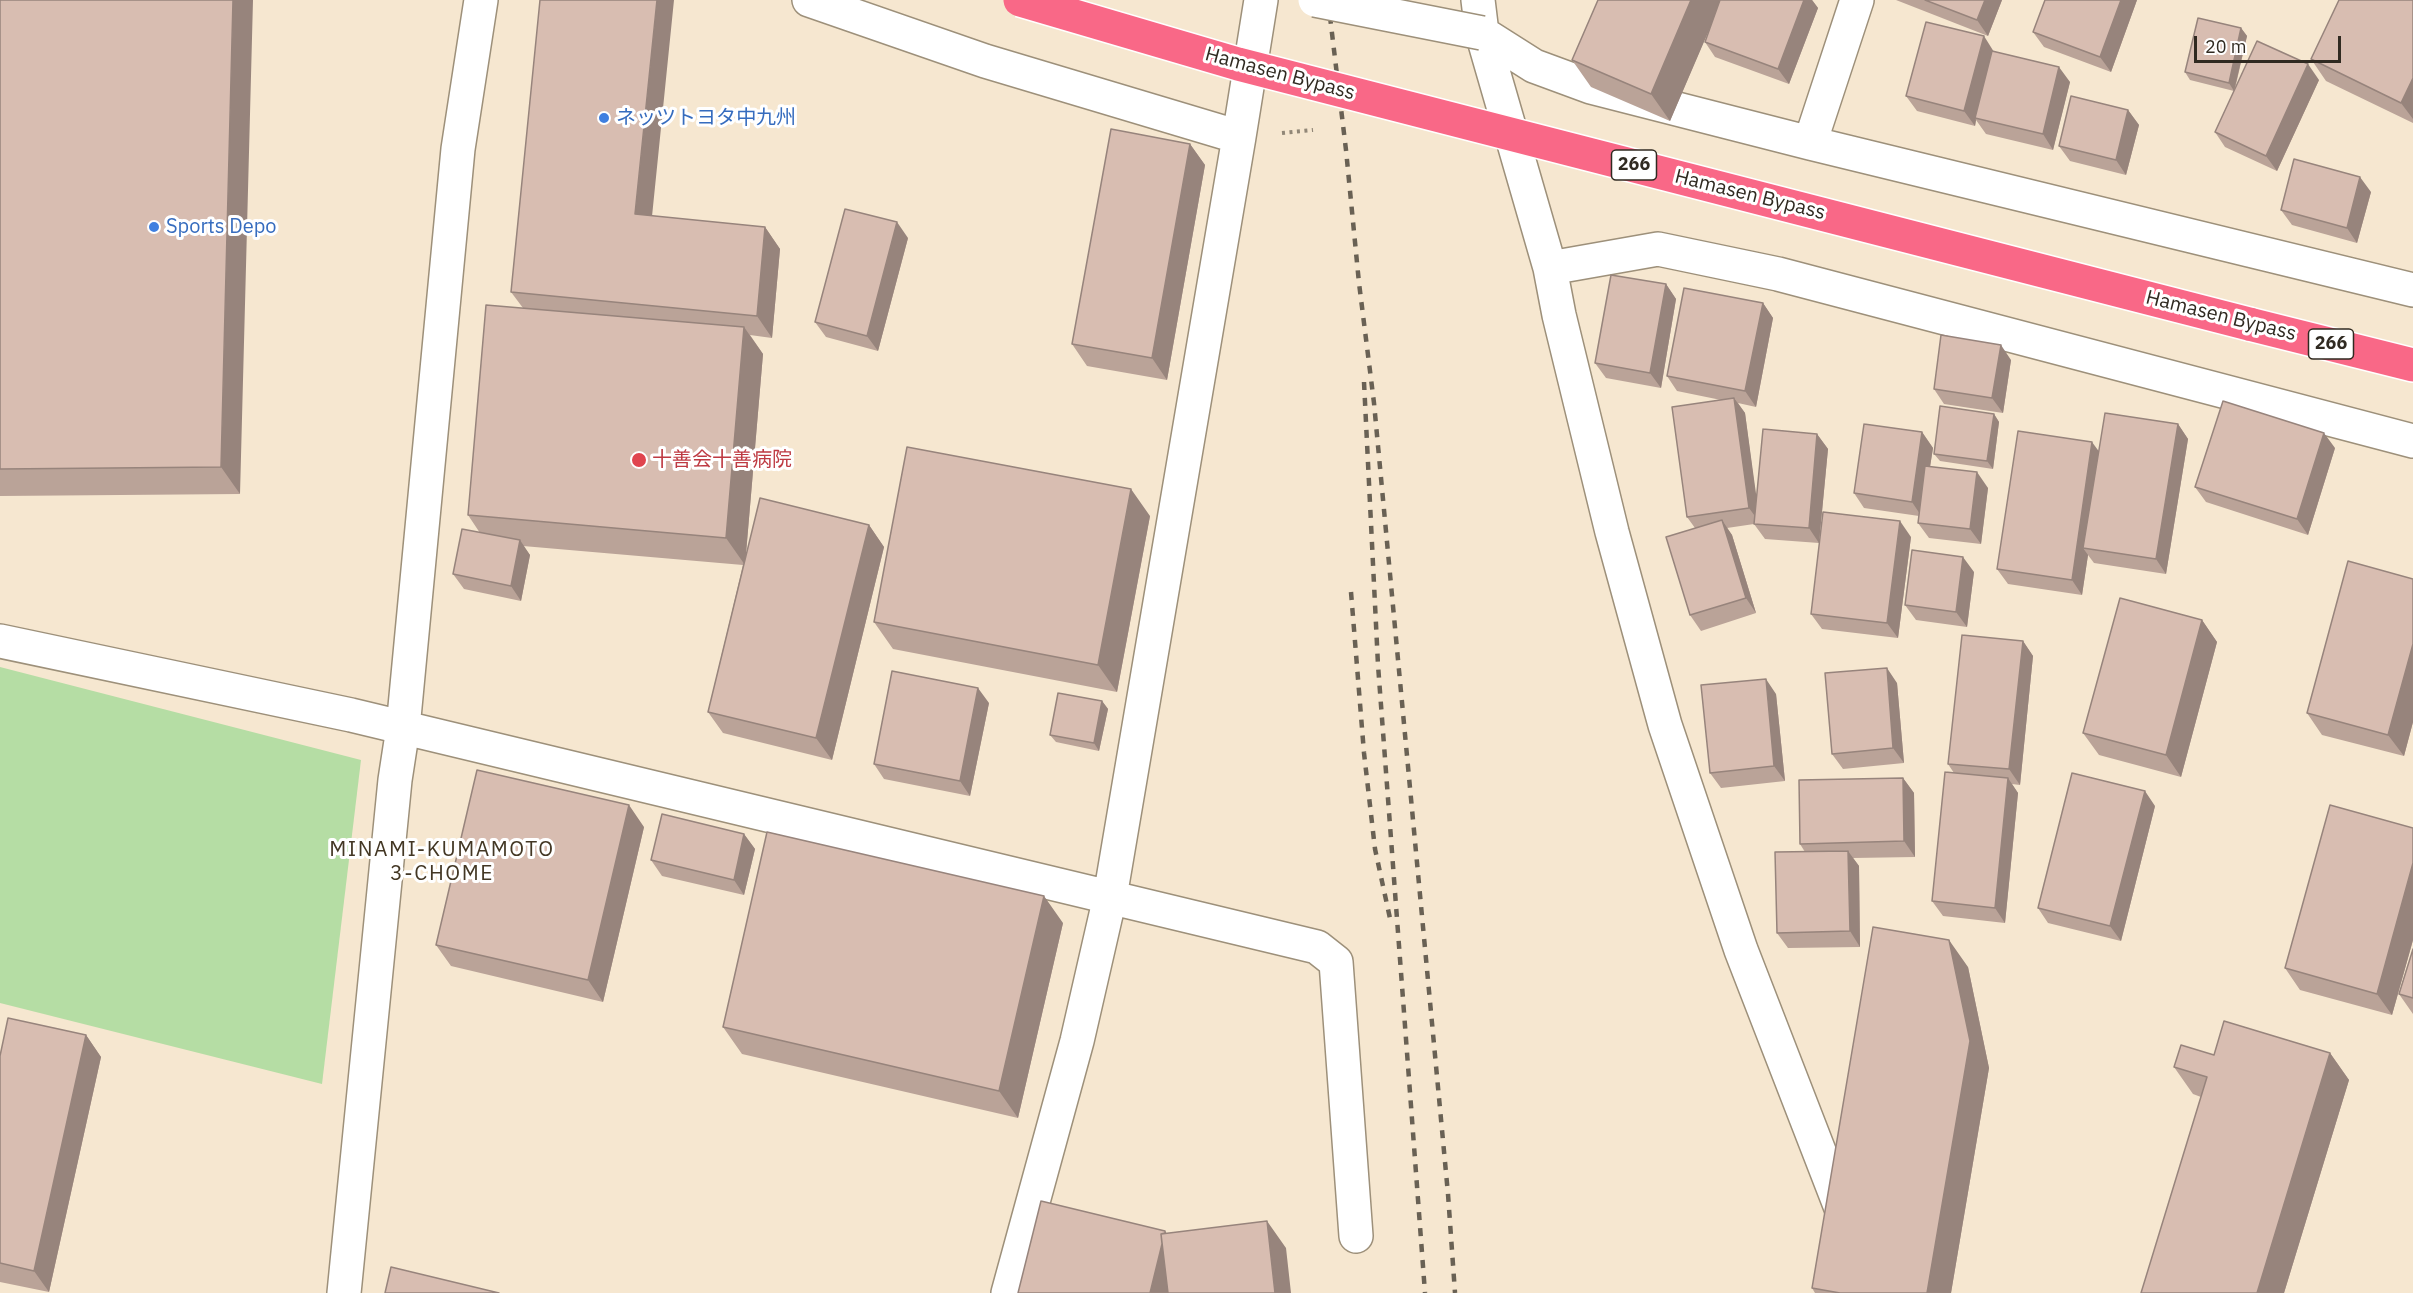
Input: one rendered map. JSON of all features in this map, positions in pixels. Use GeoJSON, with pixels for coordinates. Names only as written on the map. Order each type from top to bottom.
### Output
{"type":"FeatureCollection","features":[{"type":"Feature","properties":{"kind":"highway","name":"Hamasen Bypass"},"geometry":{"type":"LineString","coordinates":[[1020,0],[1238,64],[2413,365]]}},
{"type":"Feature","properties":{"kind":"street"},"geometry":{"type":"LineString","coordinates":[[344,1293],[395,780],[404,728],[458,148],[481,0]]}},
{"type":"Feature","properties":{"kind":"street"},"geometry":{"type":"LineString","coordinates":[[809,0],[984,61],[1239,137]]}},
{"type":"Feature","properties":{"kind":"street"},"geometry":{"type":"LineString","coordinates":[[1008,1293],[1077,1041],[1110,897],[1261,0]]}},
{"type":"Feature","properties":{"kind":"street"},"geometry":{"type":"LineString","coordinates":[[1315,0],[1482,33],[1534,66],[1591,87],[1810,143],[2413,290]]}},
{"type":"Feature","properties":{"kind":"street"},"geometry":{"type":"LineString","coordinates":[[1478,0],[1482,33],[1550,268],[1558,315],[1612,532],[1665,725],[1741,950],[1874,1293]]}},
{"type":"Feature","properties":{"kind":"street"},"geometry":{"type":"LineString","coordinates":[[1810,143],[1857,0]]}},
{"type":"Feature","properties":{"kind":"street"},"geometry":{"type":"LineString","coordinates":[[1550,268],[1658,249],[1778,274],[2413,441]]}},
{"type":"Feature","properties":{"kind":"street"},"geometry":{"type":"LineString","coordinates":[[0,641],[404,728],[1317,946],[1336,962],[1356,1236]]}},
{"type":"Feature","properties":{"kind":"green space"},"geometry":{"type":"Polygon","coordinates":[[[0,667],[361,760],[322,1084],[0,1003],[0,667]]]}},
{"type":"Feature","properties":{"kind":"building"},"geometry":{"type":"Polygon","coordinates":[[[0,0],[233,0],[221,467],[0,469],[0,0]]]}},
{"type":"Feature","properties":{"kind":"building","name":"ネッツトヨタ中九州"},"geometry":{"type":"Polygon","coordinates":[[[540,0],[657,0],[635,214],[765,227],[757,316],[511,292],[540,0]]]}},
{"type":"Feature","properties":{"kind":"building"},"geometry":{"type":"Polygon","coordinates":[[[1598,0],[1691,0],[1651,94],[1572,60],[1598,0]]]}},
{"type":"Feature","properties":{"kind":"building"},"geometry":{"type":"Polygon","coordinates":[[[1720,0],[1804,0],[1778,69],[1705,42],[1720,0]]]}},
{"type":"Feature","properties":{"kind":"building"},"geometry":{"type":"Polygon","coordinates":[[[1925,0],[1985,0],[1977,20],[1925,0]]]}},
{"type":"Feature","properties":{"kind":"building"},"geometry":{"type":"Polygon","coordinates":[[[2045,0],[2121,0],[2100,57],[2033,32],[2045,0]]]}},
{"type":"Feature","properties":{"kind":"building"},"geometry":{"type":"Polygon","coordinates":[[[2339,0],[2413,0],[2413,78],[2401,103],[2311,59],[2339,0]]]}},
{"type":"Feature","properties":{"kind":"building"},"geometry":{"type":"Polygon","coordinates":[[[2198,18],[2241,28],[2229,83],[2185,72],[2198,18]]]}},
{"type":"Feature","properties":{"kind":"building"},"geometry":{"type":"Polygon","coordinates":[[[1926,22],[1984,36],[1964,111],[1906,96],[1926,22]]]}},
{"type":"Feature","properties":{"kind":"building"},"geometry":{"type":"Polygon","coordinates":[[[2257,41],[2308,64],[2266,156],[2215,132],[2257,41]]]}},
{"type":"Feature","properties":{"kind":"building"},"geometry":{"type":"Polygon","coordinates":[[[1992,51],[2059,67],[2043,134],[1975,118],[1992,51]]]}},
{"type":"Feature","properties":{"kind":"building"},"geometry":{"type":"Polygon","coordinates":[[[2071,96],[2128,110],[2116,160],[2059,146],[2071,96]]]}},
{"type":"Feature","properties":{"kind":"building"},"geometry":{"type":"Polygon","coordinates":[[[1111,129],[1190,144],[1152,358],[1072,344],[1111,129]]]}},
{"type":"Feature","properties":{"kind":"building"},"geometry":{"type":"Polygon","coordinates":[[[2294,159],[2360,177],[2347,228],[2281,210],[2294,159]]]}},
{"type":"Feature","properties":{"kind":"building"},"geometry":{"type":"Polygon","coordinates":[[[845,209],[897,222],[867,336],[815,322],[845,209]]]}},
{"type":"Feature","properties":{"kind":"building"},"geometry":{"type":"Polygon","coordinates":[[[1611,275],[1666,284],[1650,373],[1595,363],[1611,275]]]}},
{"type":"Feature","properties":{"kind":"building"},"geometry":{"type":"Polygon","coordinates":[[[1684,288],[1763,303],[1745,391],[1667,376],[1684,288]]]}},
{"type":"Feature","properties":{"kind":"building"},"geometry":{"type":"Polygon","coordinates":[[[486,305],[744,327],[726,538],[468,515],[486,305]]]}},
{"type":"Feature","properties":{"kind":"building"},"geometry":{"type":"Polygon","coordinates":[[[1941,335],[2001,345],[1992,398],[1934,389],[1941,335]]]}},
{"type":"Feature","properties":{"kind":"building"},"geometry":{"type":"Polygon","coordinates":[[[1734,398],[1749,508],[1687,517],[1672,407],[1734,398]]]}},
{"type":"Feature","properties":{"kind":"building"},"geometry":{"type":"Polygon","coordinates":[[[2223,401],[2324,433],[2297,519],[2195,487],[2223,401]]]}},
{"type":"Feature","properties":{"kind":"building"},"geometry":{"type":"Polygon","coordinates":[[[1940,406],[1994,414],[1987,461],[1934,454],[1940,406]]]}},
{"type":"Feature","properties":{"kind":"building"},"geometry":{"type":"Polygon","coordinates":[[[2105,413],[2178,424],[2156,559],[2083,548],[2105,413]]]}},
{"type":"Feature","properties":{"kind":"building"},"geometry":{"type":"Polygon","coordinates":[[[1864,424],[1922,432],[1912,502],[1854,493],[1864,424]]]}},
{"type":"Feature","properties":{"kind":"building"},"geometry":{"type":"Polygon","coordinates":[[[1763,429],[1817,434],[1809,528],[1754,524],[1763,429]]]}},
{"type":"Feature","properties":{"kind":"building"},"geometry":{"type":"Polygon","coordinates":[[[2018,431],[2092,442],[2072,580],[1997,569],[2018,431]]]}},
{"type":"Feature","properties":{"kind":"building"},"geometry":{"type":"Polygon","coordinates":[[[907,447],[1131,489],[1098,665],[874,622],[907,447]]]}},
{"type":"Feature","properties":{"kind":"building"},"geometry":{"type":"Polygon","coordinates":[[[1925,466],[1977,472],[1970,529],[1918,523],[1925,466]]]}},
{"type":"Feature","properties":{"kind":"building"},"geometry":{"type":"Polygon","coordinates":[[[760,498],[869,525],[816,738],[708,712],[760,498]]]}},
{"type":"Feature","properties":{"kind":"building"},"geometry":{"type":"Polygon","coordinates":[[[1823,512],[1900,521],[1887,623],[1811,614],[1823,512]]]}},
{"type":"Feature","properties":{"kind":"building"},"geometry":{"type":"Polygon","coordinates":[[[1722,520],[1746,598],[1690,615],[1666,537],[1722,520]]]}},
{"type":"Feature","properties":{"kind":"building"},"geometry":{"type":"Polygon","coordinates":[[[462,529],[520,540],[511,586],[453,574],[462,529]]]}},
{"type":"Feature","properties":{"kind":"building"},"geometry":{"type":"Polygon","coordinates":[[[1912,550],[1963,557],[1956,612],[1905,605],[1912,550]]]}},
{"type":"Feature","properties":{"kind":"building"},"geometry":{"type":"Polygon","coordinates":[[[2348,561],[2413,579],[2413,644],[2388,735],[2307,713],[2348,561]]]}},
{"type":"Feature","properties":{"kind":"building"},"geometry":{"type":"Polygon","coordinates":[[[2120,598],[2202,620],[2166,755],[2083,733],[2120,598]]]}},
{"type":"Feature","properties":{"kind":"building"},"geometry":{"type":"Polygon","coordinates":[[[1962,635],[2023,641],[2009,769],[1948,764],[1962,635]]]}},
{"type":"Feature","properties":{"kind":"building"},"geometry":{"type":"Polygon","coordinates":[[[1887,668],[1893,748],[1832,754],[1825,673],[1887,668]]]}},
{"type":"Feature","properties":{"kind":"building"},"geometry":{"type":"Polygon","coordinates":[[[892,671],[978,688],[960,781],[874,764],[892,671]]]}},
{"type":"Feature","properties":{"kind":"building"},"geometry":{"type":"Polygon","coordinates":[[[1766,679],[1774,766],[1710,773],[1701,685],[1766,679]]]}},
{"type":"Feature","properties":{"kind":"building"},"geometry":{"type":"Polygon","coordinates":[[[1058,693],[1102,701],[1094,743],[1050,735],[1058,693]]]}},
{"type":"Feature","properties":{"kind":"building"},"geometry":{"type":"Polygon","coordinates":[[[477,770],[629,805],[588,980],[436,945],[477,770]]]}},
{"type":"Feature","properties":{"kind":"building"},"geometry":{"type":"Polygon","coordinates":[[[1945,772],[2008,778],[1995,908],[1932,901],[1945,772]]]}},
{"type":"Feature","properties":{"kind":"building"},"geometry":{"type":"Polygon","coordinates":[[[2072,773],[2145,791],[2110,926],[2038,908],[2072,773]]]}},
{"type":"Feature","properties":{"kind":"building"},"geometry":{"type":"Polygon","coordinates":[[[1903,778],[1904,841],[1800,844],[1799,780],[1903,778]]]}},
{"type":"Feature","properties":{"kind":"building"},"geometry":{"type":"Polygon","coordinates":[[[2330,805],[2413,828],[2413,863],[2377,994],[2285,968],[2330,805]]]}},
{"type":"Feature","properties":{"kind":"building"},"geometry":{"type":"Polygon","coordinates":[[[662,814],[744,834],[734,880],[651,860],[662,814]]]}},
{"type":"Feature","properties":{"kind":"building"},"geometry":{"type":"Polygon","coordinates":[[[767,832],[1044,896],[999,1091],[723,1027],[767,832]]]}},
{"type":"Feature","properties":{"kind":"building"},"geometry":{"type":"Polygon","coordinates":[[[1848,851],[1850,931],[1777,933],[1775,852],[1848,851]]]}},
{"type":"Feature","properties":{"kind":"building"},"geometry":{"type":"Polygon","coordinates":[[[1873,927],[1949,940],[1970,1041],[1927,1293],[1840,1293],[1812,1288],[1873,927]]]}},
{"type":"Feature","properties":{"kind":"building"},"geometry":{"type":"Polygon","coordinates":[[[2413,949],[2413,998],[2399,994],[2413,949]]]}},
{"type":"Feature","properties":{"kind":"building"},"geometry":{"type":"Polygon","coordinates":[[[8,1018],[86,1035],[34,1271],[0,1263],[0,1056],[8,1018]]]}},
{"type":"Feature","properties":{"kind":"building"},"geometry":{"type":"Polygon","coordinates":[[[2224,1021],[2330,1053],[2257,1293],[2141,1293],[2207,1077],[2174,1067],[2181,1045],[2214,1055],[2224,1021]]]}},
{"type":"Feature","properties":{"kind":"building"},"geometry":{"type":"Polygon","coordinates":[[[1041,1201],[1165,1231],[1161,1234],[1162,1244],[1150,1293],[1018,1293],[1041,1201]]]}},
{"type":"Feature","properties":{"kind":"building"},"geometry":{"type":"Polygon","coordinates":[[[1267,1221],[1275,1293],[1168,1293],[1161,1234],[1267,1221]]]}},
{"type":"Feature","properties":{"kind":"building"},"geometry":{"type":"Polygon","coordinates":[[[391,1267],[499,1293],[385,1293],[391,1267]]]}},
{"type":"Feature","properties":{"kind":"railway"},"geometry":{"type":"LineString","coordinates":[[1328,0],[1374,403],[1448,1194],[1455,1293]]}},
{"type":"Feature","properties":{"kind":"railway"},"geometry":{"type":"LineString","coordinates":[[1364,382],[1378,665],[1425,1293]]}},
{"type":"Feature","properties":{"kind":"railway"},"geometry":{"type":"LineString","coordinates":[[1351,592],[1364,753],[1375,849],[1391,923]]}},
{"type":"Feature","properties":{"kind":"place","name":"ネッツトヨタ中九州"},"geometry":{"type":"Point","coordinates":[604,118]}},
{"type":"Feature","properties":{"kind":"place","name":"Sports Depo"},"geometry":{"type":"Point","coordinates":[154,227]}},
{"type":"Feature","properties":{"kind":"place","name":"十善会十善病院"},"geometry":{"type":"Point","coordinates":[639,460]}},
{"type":"Feature","properties":{"kind":"district","name":"MINAMI-KUMAMOTO 3-CHOME"},"geometry":{"type":"Point","coordinates":[442,862]}}]}
